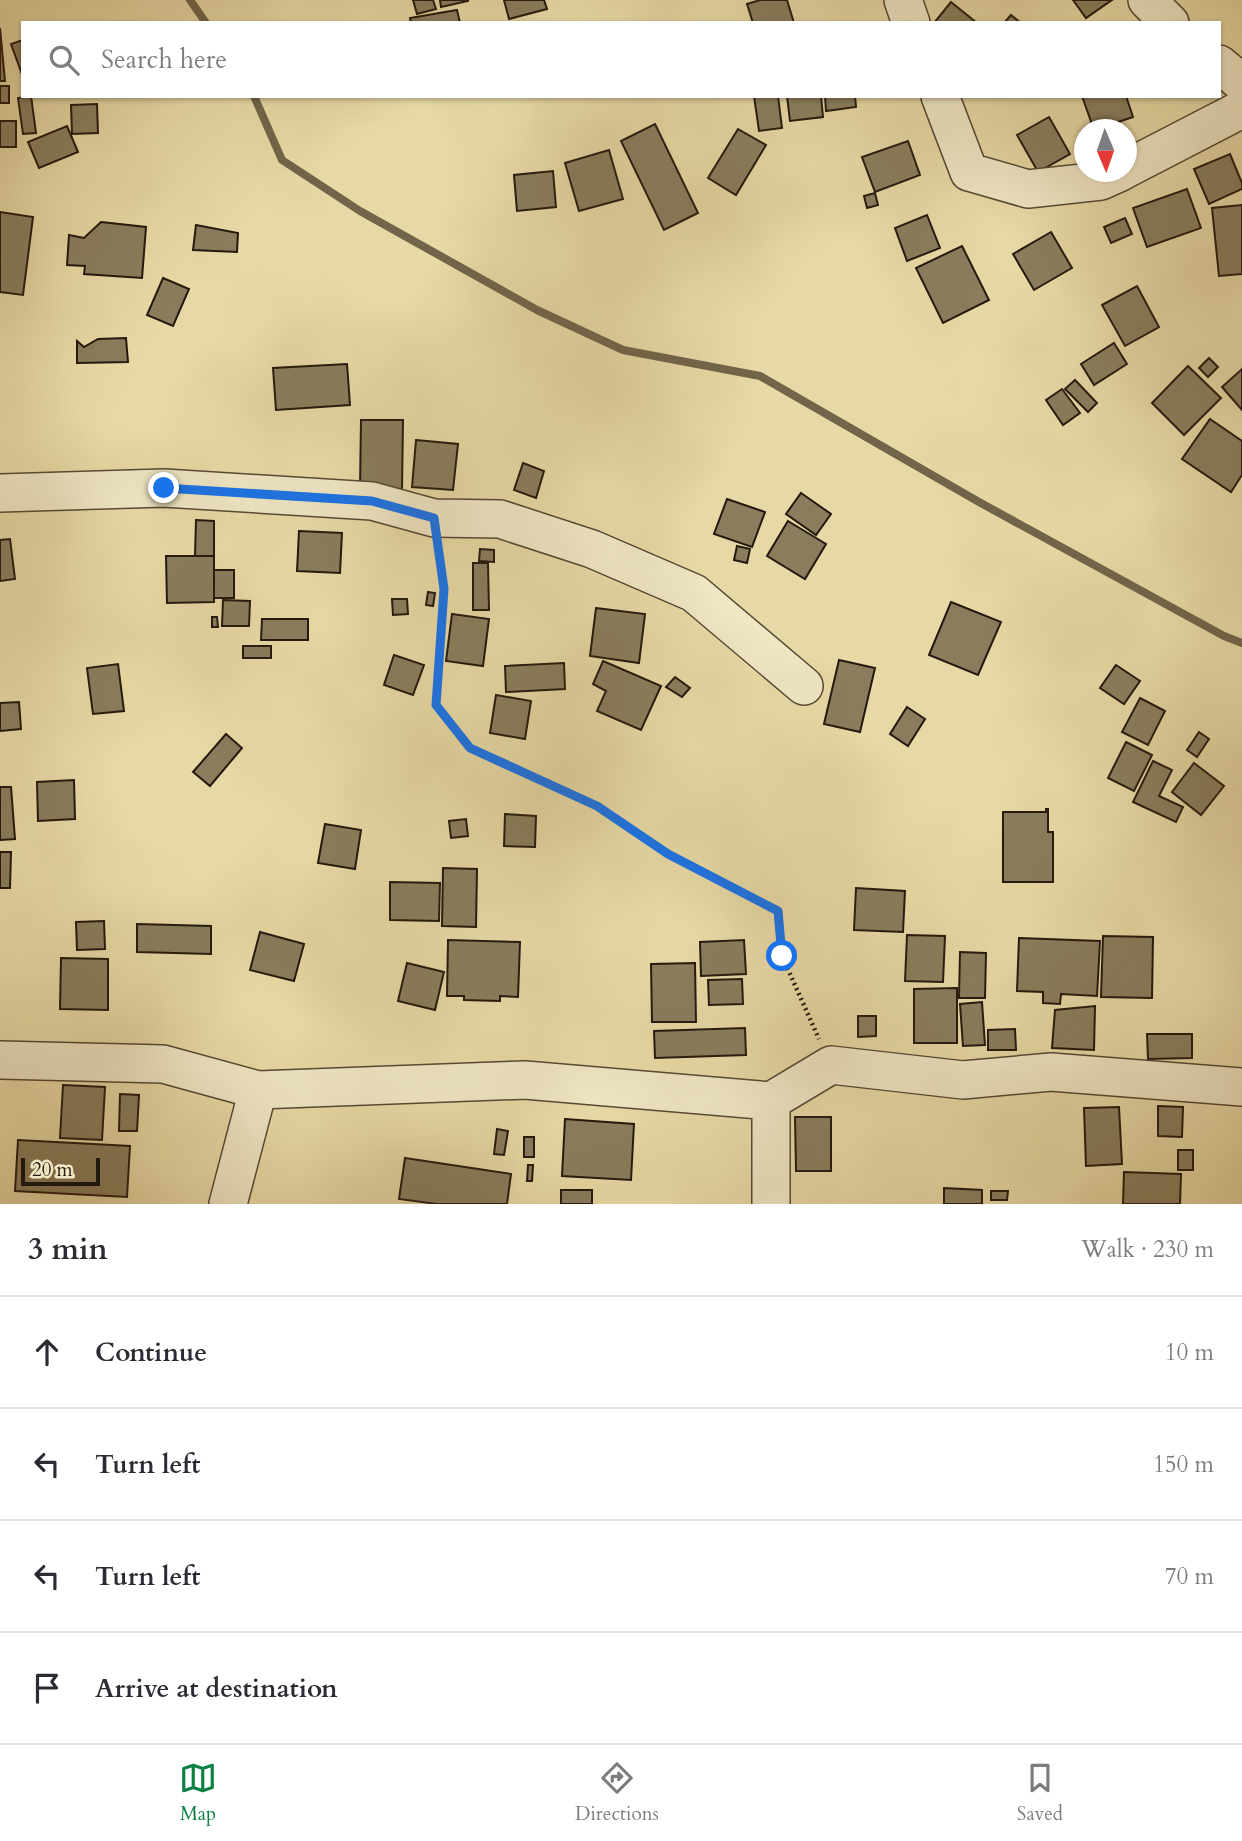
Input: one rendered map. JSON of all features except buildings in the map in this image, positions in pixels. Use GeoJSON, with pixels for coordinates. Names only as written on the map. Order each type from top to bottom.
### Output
{"type":"FeatureCollection","features":[{"type":"Feature","properties":{"kind":"street"},"geometry":{"type":"LineString","coordinates":[[903,0],[910,21]]}},
{"type":"Feature","properties":{"kind":"street"},"geometry":{"type":"LineString","coordinates":[[1147,0],[1168,21]]}},
{"type":"Feature","properties":{"kind":"street"},"geometry":{"type":"LineString","coordinates":[[1221,66],[1242,83]]}},
{"type":"Feature","properties":{"kind":"street"},"geometry":{"type":"LineString","coordinates":[[941,98],[969,172],[1028,189],[1092,182]]}},
{"type":"Feature","properties":{"kind":"street"},"geometry":{"type":"LineString","coordinates":[[1137,163],[1242,109]]}},
{"type":"Feature","properties":{"kind":"street"},"geometry":{"type":"LineString","coordinates":[[0,493],[164,488],[372,501],[434,518],[500,519],[592,549],[694,593],[804,686]]}},
{"type":"Feature","properties":{"kind":"street"},"geometry":{"type":"LineString","coordinates":[[0,1060],[163,1065],[258,1090],[525,1080],[771,1101],[831,1065],[963,1080],[1051,1072],[1242,1087]]}},
{"type":"Feature","properties":{"kind":"street"},"geometry":{"type":"LineString","coordinates":[[228,1204],[258,1090]]}},
{"type":"Feature","properties":{"kind":"street"},"geometry":{"type":"LineString","coordinates":[[771,1101],[771,1204]]}},
{"type":"Feature","properties":{"kind":"path"},"geometry":{"type":"LineString","coordinates":[[434,518],[444,589],[436,705],[470,748],[597,806],[668,854],[778,911],[782,956],[831,1065]]}},
{"type":"Feature","properties":{"kind":"waterway"},"geometry":{"type":"LineString","coordinates":[[190,0],[205,21]]}},
{"type":"Feature","properties":{"kind":"waterway"},"geometry":{"type":"LineString","coordinates":[[255,98],[282,160],[360,211],[537,310],[623,350],[760,376],[979,502],[1224,636],[1242,643]]}},
{"type":"Feature","properties":{"kind":"route"},"geometry":{"type":"LineString","coordinates":[[164,488],[372,501],[434,518],[444,589],[436,705],[470,748],[597,806],[668,854],[778,911],[782,956]]}}]}
